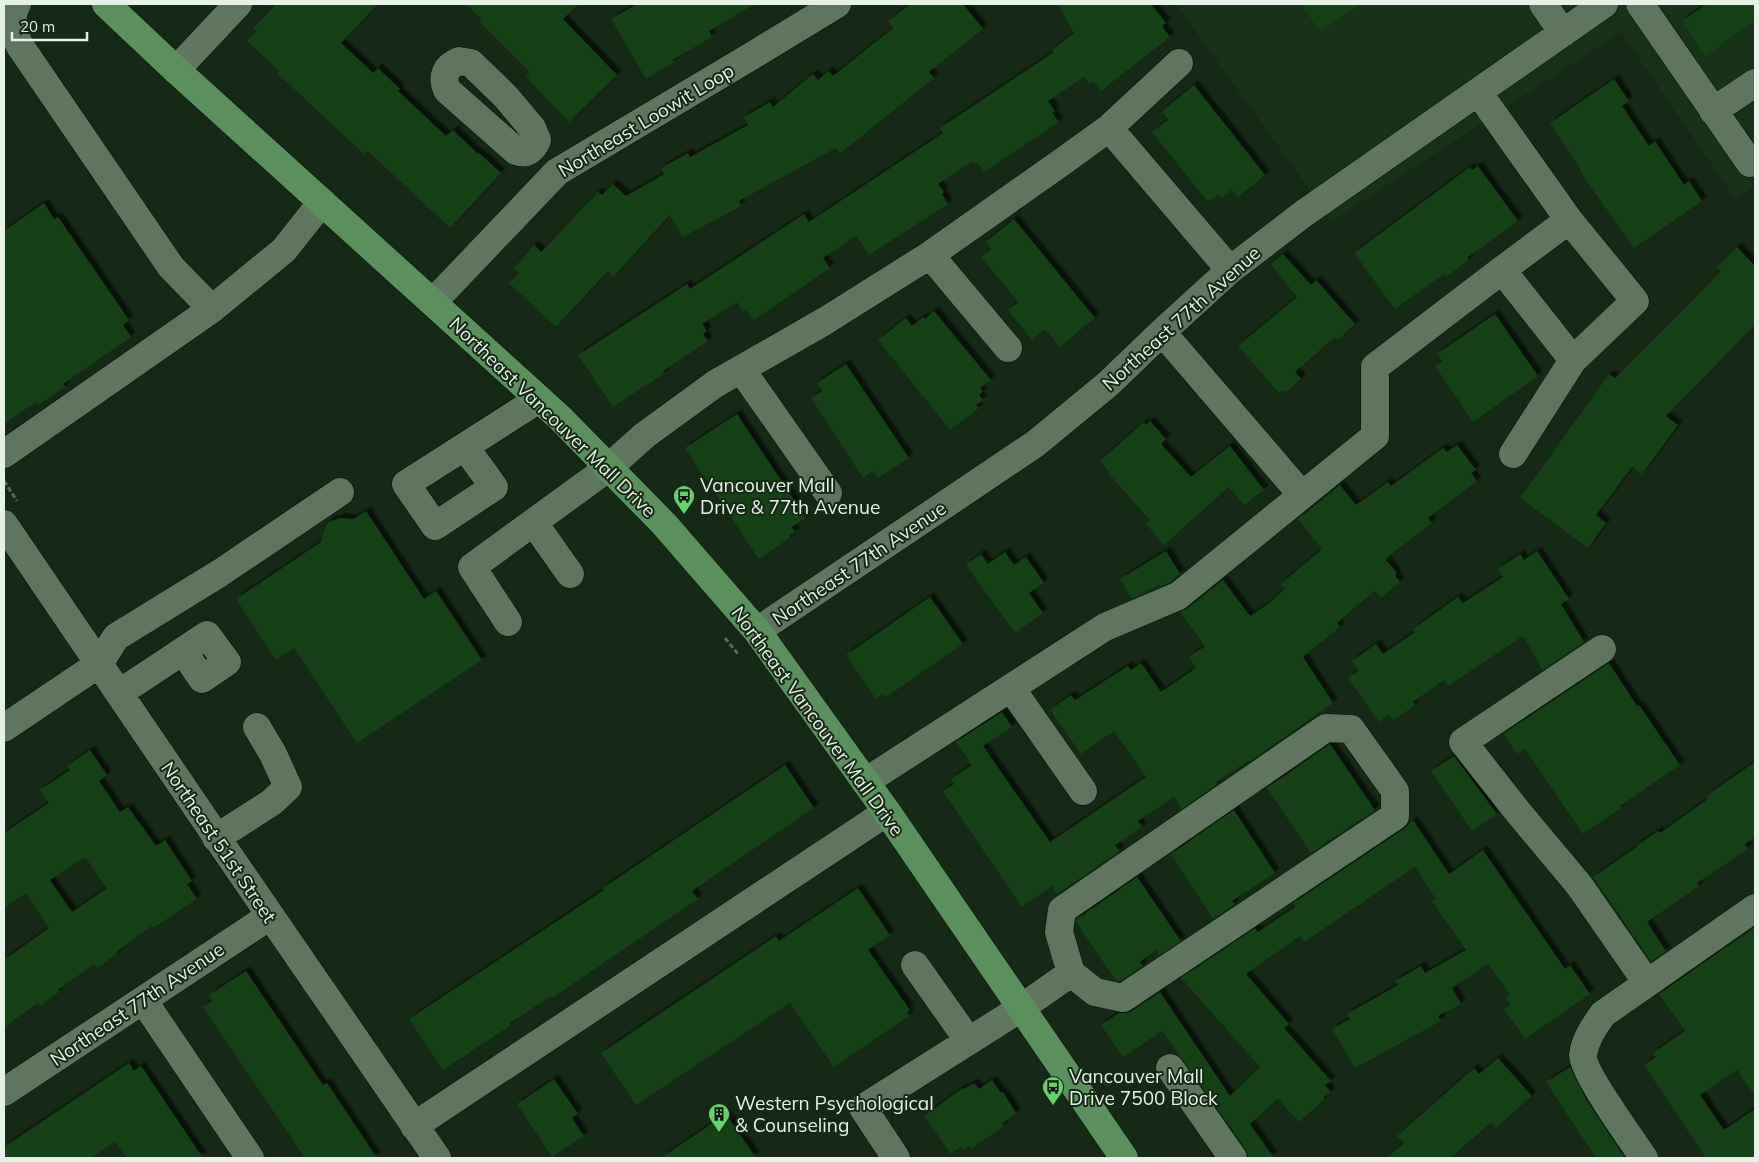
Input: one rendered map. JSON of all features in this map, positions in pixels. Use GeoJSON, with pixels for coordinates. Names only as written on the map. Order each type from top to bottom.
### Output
{"type":"FeatureCollection","features":[{"type":"Feature","properties":{"kind":"main road","name":"Northeast Vancouver Mall Drive"},"geometry":{"type":"LineString","coordinates":[[106,4],[176,70],[539,399],[664,524],[757,632],[886,812],[1124,1158]]}},
{"type":"Feature","properties":{"kind":"street"},"geometry":{"type":"LineString","coordinates":[[17,4],[12,20],[14,33],[20,46],[171,267],[212,310]]}},
{"type":"Feature","properties":{"kind":"street"},"geometry":{"type":"LineString","coordinates":[[176,70],[238,4]]}},
{"type":"Feature","properties":{"kind":"street","name":"Northeast Loowit Loop"},"geometry":{"type":"LineString","coordinates":[[433,302],[557,172],[837,4]]}},
{"type":"Feature","properties":{"kind":"street"},"geometry":{"type":"LineString","coordinates":[[1543,4],[1563,33]]}},
{"type":"Feature","properties":{"kind":"street","name":"Northeast 77th Avenue"},"geometry":{"type":"LineString","coordinates":[[757,632],[1034,444],[1108,384],[1230,270],[1303,214],[1604,4]]}},
{"type":"Feature","properties":{"kind":"street"},"geometry":{"type":"LineString","coordinates":[[1640,4],[1750,163],[1755,160]]}},
{"type":"Feature","properties":{"kind":"street"},"geometry":{"type":"LineString","coordinates":[[459,61],[471,63],[506,97],[535,132],[536,140],[532,148],[524,152],[516,151],[482,122],[447,90],[444,78],[448,67],[459,61]]}},
{"type":"Feature","properties":{"kind":"street"},"geometry":{"type":"LineString","coordinates":[[508,622],[472,567],[608,468],[645,435],[715,384],[826,321],[930,255],[1109,128],[1179,63]]}},
{"type":"Feature","properties":{"kind":"street"},"geometry":{"type":"LineString","coordinates":[[1713,111],[1755,83]]}},
{"type":"Feature","properties":{"kind":"street"},"geometry":{"type":"LineString","coordinates":[[1478,92],[1569,220],[1635,301],[1573,360],[1513,454]]}},
{"type":"Feature","properties":{"kind":"street"},"geometry":{"type":"LineString","coordinates":[[482,122],[506,97]]}},
{"type":"Feature","properties":{"kind":"street"},"geometry":{"type":"LineString","coordinates":[[1109,128],[1230,270]]}},
{"type":"Feature","properties":{"kind":"street"},"geometry":{"type":"LineString","coordinates":[[532,148],[557,172]]}},
{"type":"Feature","properties":{"kind":"street"},"geometry":{"type":"LineString","coordinates":[[4,454],[212,310],[284,250],[322,202]]}},
{"type":"Feature","properties":{"kind":"street"},"geometry":{"type":"LineString","coordinates":[[865,782],[1105,627],[1178,596],[1375,436],[1375,367],[1569,220]]}},
{"type":"Feature","properties":{"kind":"street"},"geometry":{"type":"LineString","coordinates":[[930,255],[1008,348]]}},
{"type":"Feature","properties":{"kind":"street"},"geometry":{"type":"LineString","coordinates":[[1502,270],[1573,360]]}},
{"type":"Feature","properties":{"kind":"street"},"geometry":{"type":"LineString","coordinates":[[1162,332],[1302,495]]}},
{"type":"Feature","properties":{"kind":"street"},"geometry":{"type":"LineString","coordinates":[[741,369],[828,493]]}},
{"type":"Feature","properties":{"kind":"street"},"geometry":{"type":"LineString","coordinates":[[465,446],[539,399]]}},
{"type":"Feature","properties":{"kind":"street"},"geometry":{"type":"LineString","coordinates":[[4,728],[99,664],[116,637],[220,573],[340,492]]}},
{"type":"Feature","properties":{"kind":"street"},"geometry":{"type":"LineString","coordinates":[[534,523],[570,574]]}},
{"type":"Feature","properties":{"kind":"street","name":"Northeast 51st Street"},"geometry":{"type":"LineString","coordinates":[[4,524],[216,838],[437,1158]]}},
{"type":"Feature","properties":{"kind":"street"},"geometry":{"type":"LineString","coordinates":[[1602,649],[1463,742],[1578,885],[1647,983]]}},
{"type":"Feature","properties":{"kind":"street"},"geometry":{"type":"LineString","coordinates":[[119,694],[183,651]]}},
{"type":"Feature","properties":{"kind":"street"},"geometry":{"type":"LineString","coordinates":[[1011,688],[1083,792]]}},
{"type":"Feature","properties":{"kind":"street"},"geometry":{"type":"LineString","coordinates":[[216,838],[272,802],[288,787],[273,754],[257,728]]}},
{"type":"Feature","properties":{"kind":"street"},"geometry":{"type":"LineString","coordinates":[[1326,728],[1351,729],[1395,791],[1395,816],[1124,998],[1095,992],[1071,973],[1059,932],[1062,910],[1326,728]]}},
{"type":"Feature","properties":{"kind":"street"},"geometry":{"type":"LineString","coordinates":[[414,1126],[886,812]]}},
{"type":"Feature","properties":{"kind":"street"},"geometry":{"type":"LineString","coordinates":[[1644,1158],[1594,1083],[1583,1057],[1590,1034],[1603,1014],[1755,908]]}},
{"type":"Feature","properties":{"kind":"street","name":"Northeast 77th Avenue"},"geometry":{"type":"LineString","coordinates":[[4,1092],[270,916]]}},
{"type":"Feature","properties":{"kind":"street"},"geometry":{"type":"LineString","coordinates":[[915,965],[968,1040]]}},
{"type":"Feature","properties":{"kind":"street"},"geometry":{"type":"LineString","coordinates":[[896,1158],[863,1108],[1021,1008],[1071,973]]}},
{"type":"Feature","properties":{"kind":"street"},"geometry":{"type":"LineString","coordinates":[[143,1000],[250,1158]]}},
{"type":"Feature","properties":{"kind":"street"},"geometry":{"type":"LineString","coordinates":[[1170,1068],[1233,1158]]}},
{"type":"Feature","properties":{"kind":"path"},"geometry":{"type":"LineString","coordinates":[[724,636],[742,658]]}},
{"type":"Feature","properties":{"kind":"shaded area"},"geometry":{"type":"Polygon","coordinates":[[[1176,4],[1755,4],[1755,186],[1736,200],[1621,32],[1332,221],[1176,4]]]}},
{"type":"Feature","properties":{"kind":"building"},"geometry":{"type":"Polygon","coordinates":[[[276,4],[378,4],[341,43],[373,73],[378,68],[400,89],[398,91],[446,136],[453,130],[501,173],[450,228],[368,151],[364,154],[277,73],[279,71],[247,41],[257,31],[253,28],[276,4]]]}},
{"type":"Feature","properties":{"kind":"building"},"geometry":{"type":"Polygon","coordinates":[[[466,4],[579,4],[563,19],[617,75],[569,122],[526,77],[530,72],[480,22],[482,20],[466,4]]]}},
{"type":"Feature","properties":{"kind":"building"},"geometry":{"type":"Polygon","coordinates":[[[637,4],[755,4],[709,31],[712,37],[672,60],[674,62],[646,79],[611,19],[637,4]]]}},
{"type":"Feature","properties":{"kind":"building"},"geometry":{"type":"Polygon","coordinates":[[[910,4],[963,4],[983,29],[929,72],[934,78],[841,153],[836,148],[739,201],[741,206],[683,237],[670,215],[613,277],[608,271],[556,327],[509,283],[519,273],[514,268],[534,245],[541,252],[598,192],[602,195],[613,184],[626,196],[664,174],[661,168],[688,153],[690,157],[748,125],[744,117],[770,102],[773,107],[813,74],[818,80],[829,71],[833,76],[893,28],[888,21],[910,4]]]}},
{"type":"Feature","properties":{"kind":"building"},"geometry":{"type":"Polygon","coordinates":[[[1058,4],[1151,4],[1166,23],[1162,26],[1170,37],[1101,91],[1093,81],[1089,84],[1084,77],[1048,101],[1055,111],[1052,113],[1059,122],[984,172],[977,162],[974,163],[973,161],[938,184],[944,192],[942,194],[948,204],[869,255],[856,236],[823,258],[830,268],[754,320],[746,310],[743,312],[737,302],[702,324],[707,331],[703,334],[708,341],[663,371],[665,373],[613,407],[578,355],[687,284],[690,289],[804,214],[809,222],[943,133],[940,128],[1054,52],[1052,50],[1074,33],[1058,4]]]}},
{"type":"Feature","properties":{"kind":"building"},"geometry":{"type":"Polygon","coordinates":[[[1301,4],[1362,4],[1320,32],[1301,4]]]}},
{"type":"Feature","properties":{"kind":"building"},"geometry":{"type":"Polygon","coordinates":[[[1707,4],[1755,4],[1755,21],[1706,56],[1682,21],[1707,4]]]}},
{"type":"Feature","properties":{"kind":"building"},"geometry":{"type":"Polygon","coordinates":[[[1614,79],[1629,101],[1622,106],[1649,146],[1655,141],[1684,185],[1689,181],[1702,201],[1634,248],[1583,176],[1550,123],[1614,79]]]}},
{"type":"Feature","properties":{"kind":"building"},"geometry":{"type":"Polygon","coordinates":[[[1194,85],[1265,175],[1238,197],[1232,190],[1222,198],[1219,194],[1208,202],[1152,132],[1168,120],[1162,111],[1194,85]]]}},
{"type":"Feature","properties":{"kind":"building"},"geometry":{"type":"Polygon","coordinates":[[[1478,166],[1518,221],[1467,258],[1469,260],[1446,277],[1444,274],[1395,309],[1354,253],[1470,167],[1472,170],[1478,166]]]}},
{"type":"Feature","properties":{"kind":"building"},"geometry":{"type":"Polygon","coordinates":[[[44,203],[54,219],[58,217],[129,320],[123,325],[131,337],[63,384],[65,387],[38,405],[36,402],[4,424],[4,231],[44,203]]]}},
{"type":"Feature","properties":{"kind":"building"},"geometry":{"type":"Polygon","coordinates":[[[1014,219],[1095,318],[1060,347],[1045,329],[1032,340],[1008,310],[1018,302],[981,257],[991,249],[986,242],[1014,219]]]}},
{"type":"Feature","properties":{"kind":"building"},"geometry":{"type":"Polygon","coordinates":[[[1737,247],[1755,266],[1755,325],[1666,416],[1678,425],[1642,474],[1632,467],[1596,515],[1606,523],[1588,548],[1520,498],[1609,374],[1615,378],[1721,271],[1717,267],[1737,247]]]}},
{"type":"Feature","properties":{"kind":"building"},"geometry":{"type":"Polygon","coordinates":[[[1283,254],[1311,285],[1316,280],[1355,324],[1338,340],[1335,337],[1295,372],[1301,379],[1286,392],[1284,390],[1279,393],[1238,346],[1297,297],[1271,264],[1283,254]]]}},
{"type":"Feature","properties":{"kind":"building"},"geometry":{"type":"Polygon","coordinates":[[[934,311],[991,380],[980,388],[983,391],[979,395],[983,400],[976,405],[979,408],[950,430],[878,340],[906,318],[912,326],[923,317],[925,319],[934,311]]]}},
{"type":"Feature","properties":{"kind":"building"},"geometry":{"type":"Polygon","coordinates":[[[1495,314],[1538,376],[1473,422],[1435,366],[1442,361],[1437,354],[1495,314]]]}},
{"type":"Feature","properties":{"kind":"building"},"geometry":{"type":"Polygon","coordinates":[[[846,364],[909,458],[878,478],[873,471],[863,478],[811,398],[822,391],[817,383],[846,364]]]}},
{"type":"Feature","properties":{"kind":"building"},"geometry":{"type":"Polygon","coordinates":[[[737,414],[806,518],[792,527],[795,532],[789,536],[790,538],[759,559],[685,448],[737,414]]]}},
{"type":"Feature","properties":{"kind":"building"},"geometry":{"type":"Polygon","coordinates":[[[1150,421],[1166,439],[1161,444],[1191,477],[1230,446],[1264,490],[1244,505],[1229,487],[1164,545],[1146,524],[1150,520],[1108,473],[1100,461],[1144,422],[1146,425],[1150,421]]]}},
{"type":"Feature","properties":{"kind":"building"},"geometry":{"type":"Polygon","coordinates":[[[1457,445],[1476,470],[1471,473],[1477,481],[1428,518],[1432,523],[1385,559],[1397,573],[1395,575],[1400,582],[1381,598],[1375,591],[1337,623],[1340,627],[1303,657],[1333,703],[1249,762],[1216,782],[1217,784],[1182,809],[1174,797],[1138,821],[1142,827],[1115,845],[1120,851],[1057,894],[1052,886],[1022,907],[943,791],[954,784],[951,779],[972,765],[956,742],[1002,712],[1012,727],[983,746],[1050,842],[1146,777],[1114,731],[1081,754],[1050,710],[1071,695],[1075,700],[1128,666],[1131,670],[1141,663],[1161,692],[1196,668],[1189,657],[1205,646],[1180,612],[1188,608],[1223,580],[1250,616],[1285,589],[1281,584],[1322,549],[1298,519],[1340,485],[1356,505],[1388,482],[1391,486],[1443,448],[1447,452],[1457,445]]]}},
{"type":"Feature","properties":{"kind":"building"},"geometry":{"type":"Polygon","coordinates":[[[366,511],[424,599],[436,591],[482,660],[357,743],[294,648],[276,660],[236,599],[321,542],[325,527],[329,522],[340,518],[354,519],[366,511]]]}},
{"type":"Feature","properties":{"kind":"building"},"geometry":{"type":"Polygon","coordinates":[[[1166,551],[1180,574],[1170,582],[1160,587],[1159,585],[1132,599],[1120,579],[1166,551]]]}},
{"type":"Feature","properties":{"kind":"building"},"geometry":{"type":"Polygon","coordinates":[[[1537,551],[1569,599],[1561,604],[1584,642],[1543,670],[1523,636],[1448,686],[1444,680],[1413,702],[1415,705],[1393,721],[1389,715],[1379,722],[1348,678],[1358,671],[1352,661],[1376,644],[1383,654],[1415,632],[1413,629],[1458,597],[1463,603],[1503,577],[1498,569],[1520,554],[1524,560],[1537,551]]]}},
{"type":"Feature","properties":{"kind":"building"},"geometry":{"type":"Polygon","coordinates":[[[1005,552],[1014,565],[1026,557],[1044,583],[1029,593],[1043,613],[1015,633],[966,565],[981,554],[988,564],[1005,552]]]}},
{"type":"Feature","properties":{"kind":"building"},"geometry":{"type":"Polygon","coordinates":[[[930,597],[963,644],[886,697],[883,694],[876,699],[846,655],[930,597]]]}},
{"type":"Feature","properties":{"kind":"building"},"geometry":{"type":"Polygon","coordinates":[[[1609,663],[1637,706],[1639,705],[1680,765],[1583,834],[1525,749],[1517,754],[1503,734],[1609,663]]]}},
{"type":"Feature","properties":{"kind":"building"},"geometry":{"type":"Polygon","coordinates":[[[1330,744],[1375,810],[1311,853],[1267,788],[1330,744]]]}},
{"type":"Feature","properties":{"kind":"building"},"geometry":{"type":"Polygon","coordinates":[[[90,750],[107,775],[99,781],[120,812],[128,807],[156,846],[165,840],[192,881],[187,884],[197,899],[153,928],[152,926],[97,968],[94,964],[58,990],[59,992],[40,1006],[38,1003],[4,1027],[4,960],[49,928],[26,893],[4,908],[4,833],[49,803],[40,790],[70,770],[67,766],[90,750]],[[85,857],[50,880],[72,912],[107,888],[85,857]]]}},
{"type":"Feature","properties":{"kind":"building"},"geometry":{"type":"Polygon","coordinates":[[[1454,756],[1497,814],[1472,831],[1431,771],[1454,756]]]}},
{"type":"Feature","properties":{"kind":"building"},"geometry":{"type":"Polygon","coordinates":[[[1755,762],[1755,837],[1745,844],[1748,849],[1697,883],[1699,886],[1647,922],[1666,951],[1651,961],[1593,877],[1658,831],[1660,833],[1708,799],[1706,796],[1755,762]]]}},
{"type":"Feature","properties":{"kind":"building"},"geometry":{"type":"Polygon","coordinates":[[[785,765],[814,808],[692,891],[698,899],[552,998],[551,996],[510,1023],[511,1025],[443,1070],[409,1019],[604,890],[603,888],[785,765]]]}},
{"type":"Feature","properties":{"kind":"building"},"geometry":{"type":"Polygon","coordinates":[[[1234,810],[1275,873],[1232,901],[1235,904],[1213,919],[1171,854],[1234,810]]]}},
{"type":"Feature","properties":{"kind":"building"},"geometry":{"type":"Polygon","coordinates":[[[1413,820],[1449,874],[1483,850],[1565,969],[1570,965],[1590,994],[1525,1039],[1504,1009],[1510,1005],[1506,998],[1510,995],[1488,964],[1452,988],[1461,1004],[1438,1016],[1441,1021],[1355,1068],[1332,1029],[1350,1019],[1347,1014],[1398,985],[1395,981],[1421,966],[1425,973],[1466,950],[1432,901],[1436,899],[1415,867],[1304,942],[1300,936],[1246,974],[1289,1024],[1284,1028],[1331,1081],[1325,1085],[1331,1092],[1299,1122],[1278,1099],[1250,1124],[1274,1158],[1248,1158],[1246,1149],[1162,1031],[1123,1057],[1101,1025],[1119,1013],[1132,1011],[1160,992],[1230,1096],[1260,1067],[1181,978],[1255,928],[1258,932],[1295,907],[1293,903],[1404,829],[1413,820]]]}},
{"type":"Feature","properties":{"kind":"building"},"geometry":{"type":"Polygon","coordinates":[[[1137,877],[1181,941],[1160,955],[1156,950],[1140,962],[1143,966],[1120,981],[1116,981],[1076,922],[1077,919],[1137,877]]]}},
{"type":"Feature","properties":{"kind":"building"},"geometry":{"type":"Polygon","coordinates":[[[858,888],[890,935],[868,950],[910,1010],[907,1012],[909,1016],[834,1067],[790,1003],[636,1105],[601,1053],[776,936],[779,941],[858,888]]]}},
{"type":"Feature","properties":{"kind":"building"},"geometry":{"type":"Polygon","coordinates":[[[1755,927],[1755,1096],[1737,1070],[1700,1095],[1724,1130],[1755,1109],[1755,1158],[1706,1158],[1644,1065],[1656,1057],[1653,1053],[1685,1031],[1659,994],[1755,927]]]}},
{"type":"Feature","properties":{"kind":"building"},"geometry":{"type":"Polygon","coordinates":[[[246,971],[323,1085],[327,1083],[377,1158],[305,1158],[203,1007],[212,1001],[209,995],[246,971]]]}},
{"type":"Feature","properties":{"kind":"building"},"geometry":{"type":"Polygon","coordinates":[[[1498,1058],[1532,1096],[1496,1128],[1491,1123],[1450,1158],[1387,1158],[1404,1143],[1397,1136],[1474,1068],[1479,1074],[1498,1058]]]}},
{"type":"Feature","properties":{"kind":"building"},"geometry":{"type":"Polygon","coordinates":[[[129,1063],[134,1071],[141,1066],[203,1158],[127,1158],[115,1142],[91,1158],[4,1158],[4,1147],[129,1063]]]}},
{"type":"Feature","properties":{"kind":"building"},"geometry":{"type":"Polygon","coordinates":[[[1570,1067],[1586,1099],[1625,1158],[1596,1158],[1546,1082],[1570,1067]]]}},
{"type":"Feature","properties":{"kind":"building"},"geometry":{"type":"Polygon","coordinates":[[[554,1079],[578,1114],[572,1118],[584,1136],[552,1157],[517,1104],[554,1079]]]}},
{"type":"Feature","properties":{"kind":"building"},"geometry":{"type":"Polygon","coordinates":[[[992,1080],[1001,1093],[1003,1092],[1016,1113],[1002,1124],[1004,1126],[971,1149],[969,1146],[963,1150],[961,1147],[951,1154],[924,1116],[963,1088],[974,1083],[979,1089],[992,1080]]]}},
{"type":"Feature","properties":{"kind":"building","name":"Western Psychological & Counseling"},"geometry":{"type":"Polygon","coordinates":[[[726,1114],[756,1158],[661,1158],[726,1114]]]}},
{"type":"Feature","properties":{"kind":"place","name":"Vancouver Mall Drive & 77th Avenue"},"geometry":{"type":"Point","coordinates":[684,515]}},
{"type":"Feature","properties":{"kind":"place","name":"Vancouver Mall Drive 7500 Block"},"geometry":{"type":"Point","coordinates":[1053,1106]}},
{"type":"Feature","properties":{"kind":"place","name":"Western Psychological & Counseling"},"geometry":{"type":"Point","coordinates":[719,1133]}}]}
